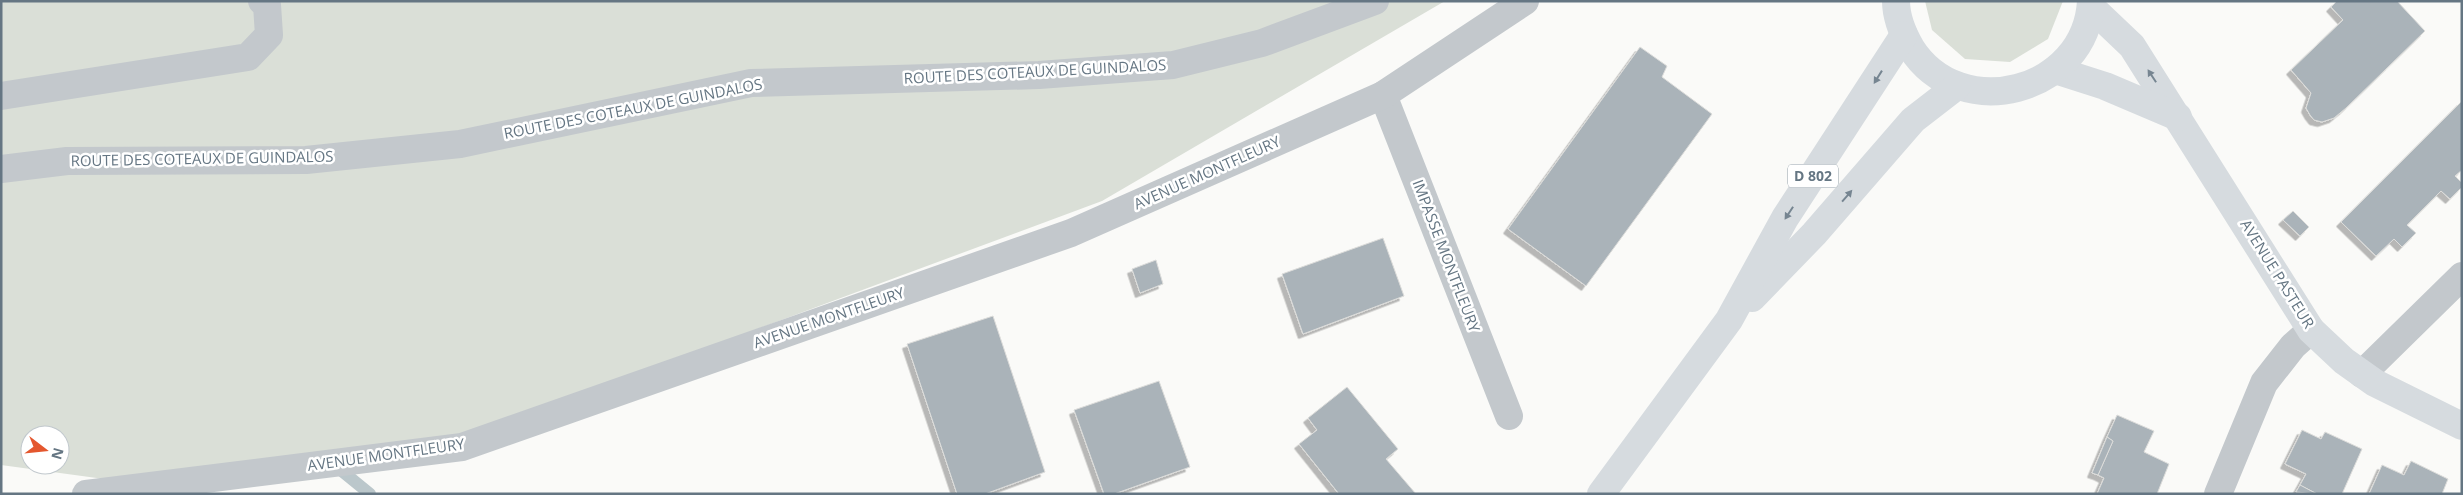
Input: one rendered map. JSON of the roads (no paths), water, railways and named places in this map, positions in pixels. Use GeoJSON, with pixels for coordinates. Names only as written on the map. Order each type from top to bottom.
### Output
{"type":"FeatureCollection","features":[{"type":"Feature","properties":{"kind":"main road"},"geometry":{"type":"LineString","coordinates":[[1896,1],[1904,35],[1917,56],[1935,74],[1957,86],[1983,92],[2009,92],[2033,84],[2055,70],[2072,52],[2085,31],[2091,4]]}},
{"type":"Feature","properties":{"kind":"main road","name":"AVENUE PASTEUR"},"geometry":{"type":"LineString","coordinates":[[2091,4],[2132,46],[2311,330],[2344,361],[2375,383],[2462,426]]}},
{"type":"Feature","properties":{"kind":"main road","name":"D 802"},"geometry":{"type":"LineString","coordinates":[[1602,494],[1729,320],[1785,218],[1904,35]]}},
{"type":"Feature","properties":{"kind":"main road"},"geometry":{"type":"LineString","coordinates":[[2055,70],[2105,86],[2178,117]]}},
{"type":"Feature","properties":{"kind":"main road","name":"D 802"},"geometry":{"type":"LineString","coordinates":[[1729,320],[1814,234],[1914,120],[1957,86]]}},
{"type":"Feature","properties":{"kind":"street"},"geometry":{"type":"LineString","coordinates":[[1,96],[248,57],[269,35],[267,5],[262,1]]}},
{"type":"Feature","properties":{"kind":"street","name":"ROUTE DES COTEAUX DE GUINDALOS"},"geometry":{"type":"LineString","coordinates":[[1,169],[67,161],[306,160],[460,144],[751,83],[1039,75],[1173,65],[1262,43],[1375,1]]}},
{"type":"Feature","properties":{"kind":"street","name":"AVENUE MONTFLEURY"},"geometry":{"type":"LineString","coordinates":[[86,494],[462,447],[1071,233],[1383,95],[1525,1]]}},
{"type":"Feature","properties":{"kind":"street","name":"IMPASSE MONTFLEURY"},"geometry":{"type":"LineString","coordinates":[[1383,95],[1509,416]]}},
{"type":"Feature","properties":{"kind":"street"},"geometry":{"type":"LineString","coordinates":[[2362,374],[2462,276]]}},
{"type":"Feature","properties":{"kind":"street"},"geometry":{"type":"LineString","coordinates":[[2218,494],[2264,384],[2293,346],[2311,330]]}},
{"type":"Feature","properties":{"kind":"waterway"},"geometry":{"type":"LineString","coordinates":[[337,467],[370,494]]}}]}
